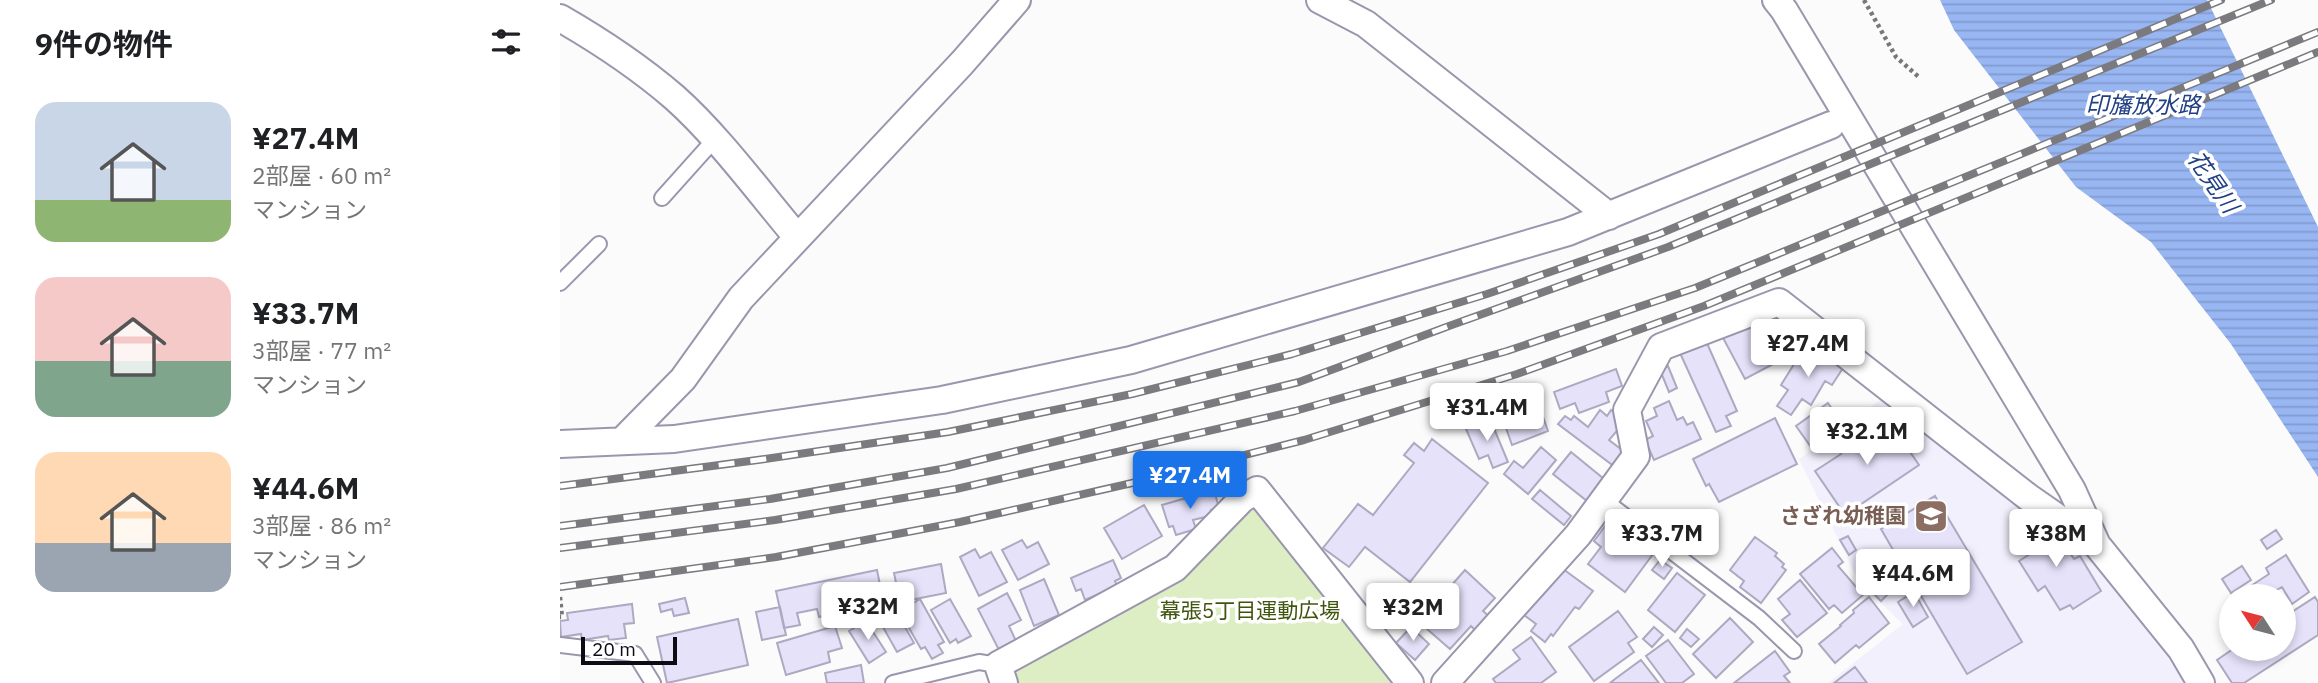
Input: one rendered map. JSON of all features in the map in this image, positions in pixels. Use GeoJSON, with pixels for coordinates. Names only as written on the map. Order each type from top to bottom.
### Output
{"type":"FeatureCollection","features":[{"type":"Feature","properties":{"kind":"street"},"geometry":{"type":"LineString","coordinates":[[623,440],[683,379],[741,298],[962,63],[1017,0]]}},
{"type":"Feature","properties":{"kind":"street"},"geometry":{"type":"LineString","coordinates":[[1320,0],[1366,24],[1609,216]]}},
{"type":"Feature","properties":{"kind":"street"},"geometry":{"type":"LineString","coordinates":[[1776,0],[2072,490],[2097,545],[2181,649],[2201,683]]}},
{"type":"Feature","properties":{"kind":"street"},"geometry":{"type":"LineString","coordinates":[[560,18],[602,43],[674,98],[714,140],[797,237]]}},
{"type":"Feature","properties":{"kind":"street"},"geometry":{"type":"LineString","coordinates":[[560,444],[674,439],[942,400],[1131,360],[1568,232],[1831,125]]}},
{"type":"Feature","properties":{"kind":"street"},"geometry":{"type":"LineString","coordinates":[[1445,683],[1578,535],[1636,456],[1627,410],[1661,347],[1779,302],[2028,497],[2097,545]]}},
{"type":"Feature","properties":{"kind":"street"},"geometry":{"type":"LineString","coordinates":[[1001,674],[1175,568],[1242,499],[1257,491],[1410,683]]}},
{"type":"Feature","properties":{"kind":"lane"},"geometry":{"type":"LineString","coordinates":[[662,198],[714,140]]}},
{"type":"Feature","properties":{"kind":"lane"},"geometry":{"type":"LineString","coordinates":[[560,283],[599,244]]}},
{"type":"Feature","properties":{"kind":"lane"},"geometry":{"type":"LineString","coordinates":[[1604,500],[1766,624],[1794,651]]}},
{"type":"Feature","properties":{"kind":"lane"},"geometry":{"type":"LineString","coordinates":[[560,645],[635,654],[653,683]]}},
{"type":"Feature","properties":{"kind":"lane"},"geometry":{"type":"LineString","coordinates":[[892,683],[979,662],[1001,674]]}},
{"type":"Feature","properties":{"kind":"path"},"geometry":{"type":"LineString","coordinates":[[1864,0],[1896,57],[1920,78]]}},
{"type":"Feature","properties":{"kind":"path"},"geometry":{"type":"LineString","coordinates":[[560,597],[560,617]]}},
{"type":"Feature","properties":{"kind":"shaded area","name":"さざれ幼稚園"},"geometry":{"type":"Polygon","coordinates":[[[1883,398],[2108,572],[2196,683],[1828,683],[1903,624],[1859,582],[1799,459],[1883,398]]]}},
{"type":"Feature","properties":{"kind":"green space","name":"幕張5丁目運動広場"},"geometry":{"type":"Polygon","coordinates":[[[1247,507],[1263,511],[1398,683],[1011,683],[1019,668],[1247,507]]]}},
{"type":"Feature","properties":{"kind":"water","name":"印旛放水路"},"geometry":{"type":"Polygon","coordinates":[[[1940,0],[2207,0],[2318,227],[2318,477],[2231,344],[2151,242],[2076,187],[1954,30],[1940,0]]]}},
{"type":"Feature","properties":{"kind":"building"},"geometry":{"type":"Polygon","coordinates":[[[1755,319],[1777,362],[1745,379],[1722,336],[1755,319]]]}},
{"type":"Feature","properties":{"kind":"building"},"geometry":{"type":"Polygon","coordinates":[[[1706,341],[1737,411],[1726,416],[1731,426],[1716,432],[1680,353],[1706,341]]]}},
{"type":"Feature","properties":{"kind":"building"},"geometry":{"type":"Polygon","coordinates":[[[1806,345],[1843,368],[1832,385],[1825,381],[1811,405],[1802,399],[1791,415],[1777,406],[1788,390],[1781,385],[1806,345]]]}},
{"type":"Feature","properties":{"kind":"building"},"geometry":{"type":"Polygon","coordinates":[[[1668,366],[1677,388],[1669,392],[1660,370],[1668,366]]]}},
{"type":"Feature","properties":{"kind":"building"},"geometry":{"type":"Polygon","coordinates":[[[1616,369],[1622,386],[1606,392],[1609,402],[1579,413],[1575,403],[1560,409],[1554,392],[1616,369]]]}},
{"type":"Feature","properties":{"kind":"building"},"geometry":{"type":"Polygon","coordinates":[[[1528,400],[1530,406],[1538,403],[1548,431],[1512,445],[1500,411],[1528,400]]]}},
{"type":"Feature","properties":{"kind":"building"},"geometry":{"type":"Polygon","coordinates":[[[1669,401],[1677,420],[1683,417],[1687,425],[1693,422],[1701,439],[1654,460],[1645,440],[1653,436],[1646,421],[1657,416],[1654,408],[1669,401]]]}},
{"type":"Feature","properties":{"kind":"building"},"geometry":{"type":"Polygon","coordinates":[[[1828,403],[1843,425],[1811,447],[1796,426],[1828,403]]]}},
{"type":"Feature","properties":{"kind":"building"},"geometry":{"type":"Polygon","coordinates":[[[1600,410],[1607,416],[1611,410],[1622,419],[1621,426],[1609,440],[1626,453],[1615,467],[1558,424],[1565,416],[1571,420],[1574,416],[1588,427],[1600,410]]]}},
{"type":"Feature","properties":{"kind":"building"},"geometry":{"type":"Polygon","coordinates":[[[1775,418],[1797,464],[1719,502],[1709,484],[1706,486],[1693,459],[1775,418]]]}},
{"type":"Feature","properties":{"kind":"building"},"geometry":{"type":"Polygon","coordinates":[[[1490,419],[1508,462],[1493,468],[1488,455],[1479,459],[1466,429],[1490,419]]]}},
{"type":"Feature","properties":{"kind":"building"},"geometry":{"type":"Polygon","coordinates":[[[1888,420],[1919,465],[1845,515],[1815,471],[1841,454],[1837,447],[1851,438],[1854,444],[1888,420]]]}},
{"type":"Feature","properties":{"kind":"building"},"geometry":{"type":"Polygon","coordinates":[[[1432,439],[1488,483],[1410,582],[1365,547],[1349,567],[1323,548],[1358,504],[1373,515],[1414,463],[1404,455],[1414,443],[1424,451],[1432,439]]]}},
{"type":"Feature","properties":{"kind":"building"},"geometry":{"type":"Polygon","coordinates":[[[1541,447],[1556,460],[1528,494],[1504,474],[1514,461],[1523,468],[1541,447]]]}},
{"type":"Feature","properties":{"kind":"building"},"geometry":{"type":"Polygon","coordinates":[[[1571,452],[1604,479],[1587,501],[1553,474],[1571,452]]]}},
{"type":"Feature","properties":{"kind":"building"},"geometry":{"type":"Polygon","coordinates":[[[1214,490],[1219,508],[1211,510],[1213,515],[1193,520],[1196,529],[1176,535],[1173,526],[1169,527],[1162,505],[1214,490]]]}},
{"type":"Feature","properties":{"kind":"building"},"geometry":{"type":"Polygon","coordinates":[[[1540,490],[1571,516],[1564,525],[1532,499],[1540,490]]]}},
{"type":"Feature","properties":{"kind":"building"},"geometry":{"type":"Polygon","coordinates":[[[1935,496],[2022,642],[1967,674],[1914,584],[1904,590],[1897,577],[1906,572],[1881,529],[1935,496]]]}},
{"type":"Feature","properties":{"kind":"building"},"geometry":{"type":"Polygon","coordinates":[[[1144,505],[1162,536],[1122,559],[1104,528],[1144,505]]]}},
{"type":"Feature","properties":{"kind":"building"},"geometry":{"type":"Polygon","coordinates":[[[1609,521],[1653,554],[1625,592],[1588,564],[1601,547],[1594,541],[1609,521]]]}},
{"type":"Feature","properties":{"kind":"building"},"geometry":{"type":"Polygon","coordinates":[[[2038,521],[2056,550],[2064,544],[2074,559],[2080,556],[2101,591],[2073,609],[2070,605],[2060,610],[2045,586],[2038,591],[2019,561],[2030,554],[2013,528],[2038,521]]]}},
{"type":"Feature","properties":{"kind":"building"},"geometry":{"type":"Polygon","coordinates":[[[2276,530],[2282,539],[2267,549],[2261,540],[2276,530]]]}},
{"type":"Feature","properties":{"kind":"building"},"geometry":{"type":"Polygon","coordinates":[[[1848,536],[1856,550],[1849,555],[1840,540],[1848,536]]]}},
{"type":"Feature","properties":{"kind":"building"},"geometry":{"type":"Polygon","coordinates":[[[1755,537],[1777,553],[1775,556],[1784,564],[1782,567],[1786,570],[1761,603],[1740,587],[1744,581],[1730,570],[1755,537]]]}},
{"type":"Feature","properties":{"kind":"building"},"geometry":{"type":"Polygon","coordinates":[[[1022,540],[1027,548],[1038,542],[1049,564],[1018,580],[1002,550],[1022,540]]]}},
{"type":"Feature","properties":{"kind":"building"},"geometry":{"type":"Polygon","coordinates":[[[1832,548],[1843,562],[1838,566],[1863,595],[1842,613],[1834,605],[1829,609],[1800,574],[1832,548]]]}},
{"type":"Feature","properties":{"kind":"building"},"geometry":{"type":"Polygon","coordinates":[[[975,549],[980,558],[991,552],[1007,582],[979,596],[960,557],[975,549]]]}},
{"type":"Feature","properties":{"kind":"building"},"geometry":{"type":"Polygon","coordinates":[[[2286,555],[2309,592],[2296,601],[2296,584],[2254,584],[2269,574],[2266,568],[2286,555]]]}},
{"type":"Feature","properties":{"kind":"building"},"geometry":{"type":"Polygon","coordinates":[[[1113,560],[1121,578],[1115,581],[1117,586],[1085,600],[1081,589],[1076,591],[1071,578],[1113,560]]]}},
{"type":"Feature","properties":{"kind":"building"},"geometry":{"type":"Polygon","coordinates":[[[1660,560],[1672,568],[1664,579],[1652,570],[1660,560]]]}},
{"type":"Feature","properties":{"kind":"building"},"geometry":{"type":"Polygon","coordinates":[[[941,564],[946,593],[900,602],[894,573],[941,564]]]}},
{"type":"Feature","properties":{"kind":"building"},"geometry":{"type":"Polygon","coordinates":[[[2242,566],[2251,580],[2245,584],[2225,584],[2222,579],[2242,566]]]}},
{"type":"Feature","properties":{"kind":"building"},"geometry":{"type":"Polygon","coordinates":[[[1563,569],[1593,591],[1579,609],[1575,607],[1553,636],[1551,634],[1545,642],[1531,631],[1536,624],[1524,615],[1554,575],[1563,569]]]}},
{"type":"Feature","properties":{"kind":"building"},"geometry":{"type":"Polygon","coordinates":[[[877,570],[883,600],[845,608],[844,603],[837,605],[838,612],[819,617],[817,609],[797,613],[800,625],[784,628],[776,591],[877,570]]]}},
{"type":"Feature","properties":{"kind":"building"},"geometry":{"type":"Polygon","coordinates":[[[1465,570],[1495,598],[1483,611],[1490,617],[1476,631],[1471,626],[1450,649],[1419,622],[1465,570]]]}},
{"type":"Feature","properties":{"kind":"building"},"geometry":{"type":"Polygon","coordinates":[[[1677,573],[1705,595],[1675,632],[1648,610],[1677,573]]]}},
{"type":"Feature","properties":{"kind":"building"},"geometry":{"type":"Polygon","coordinates":[[[1871,577],[1888,594],[1881,601],[1864,584],[1871,577]]]}},
{"type":"Feature","properties":{"kind":"building"},"geometry":{"type":"Polygon","coordinates":[[[1044,579],[1059,615],[1034,626],[1020,590],[1044,579]]]}},
{"type":"Feature","properties":{"kind":"building"},"geometry":{"type":"Polygon","coordinates":[[[1800,580],[1827,613],[1797,637],[1782,620],[1790,614],[1778,599],[1800,580]]]}},
{"type":"Feature","properties":{"kind":"building"},"geometry":{"type":"Polygon","coordinates":[[[1914,592],[1928,617],[1913,627],[1898,602],[1914,592]]]}},
{"type":"Feature","properties":{"kind":"building"},"geometry":{"type":"Polygon","coordinates":[[[1007,593],[1021,620],[1009,626],[1016,641],[999,650],[978,609],[1007,593]]]}},
{"type":"Feature","properties":{"kind":"building"},"geometry":{"type":"Polygon","coordinates":[[[1869,597],[1889,623],[1859,648],[1856,645],[1835,663],[1819,644],[1869,597]]]}},
{"type":"Feature","properties":{"kind":"building"},"geometry":{"type":"Polygon","coordinates":[[[2315,597],[2318,602],[2318,635],[2296,649],[2296,609],[2315,597]]]}},
{"type":"Feature","properties":{"kind":"building"},"geometry":{"type":"Polygon","coordinates":[[[685,598],[689,613],[674,616],[672,609],[661,612],[659,604],[685,598]]]}},
{"type":"Feature","properties":{"kind":"building"},"geometry":{"type":"Polygon","coordinates":[[[920,599],[944,642],[938,645],[943,653],[932,659],[925,647],[921,649],[901,614],[920,599]]]}},
{"type":"Feature","properties":{"kind":"building"},"geometry":{"type":"Polygon","coordinates":[[[950,599],[971,636],[958,643],[956,639],[950,643],[931,610],[950,599]]]}},
{"type":"Feature","properties":{"kind":"building"},"geometry":{"type":"Polygon","coordinates":[[[632,604],[634,623],[624,624],[626,638],[609,640],[608,636],[582,640],[581,634],[561,637],[560,621],[568,620],[567,613],[632,604]]]}},
{"type":"Feature","properties":{"kind":"building"},"geometry":{"type":"Polygon","coordinates":[[[780,607],[786,635],[762,640],[756,612],[780,607]]]}},
{"type":"Feature","properties":{"kind":"building"},"geometry":{"type":"Polygon","coordinates":[[[896,611],[914,643],[897,652],[879,620],[896,611]]]}},
{"type":"Feature","properties":{"kind":"building"},"geometry":{"type":"Polygon","coordinates":[[[1618,611],[1637,637],[1628,643],[1634,652],[1594,681],[1569,647],[1618,611]]]}},
{"type":"Feature","properties":{"kind":"building"},"geometry":{"type":"Polygon","coordinates":[[[1730,618],[1753,642],[1716,678],[1693,654],[1730,618]]]}},
{"type":"Feature","properties":{"kind":"building"},"geometry":{"type":"Polygon","coordinates":[[[738,619],[748,665],[667,683],[657,637],[738,619]]]}},
{"type":"Feature","properties":{"kind":"building"},"geometry":{"type":"Polygon","coordinates":[[[866,621],[886,652],[869,663],[849,631],[866,621]]]}},
{"type":"Feature","properties":{"kind":"building"},"geometry":{"type":"Polygon","coordinates":[[[835,626],[842,648],[828,652],[830,662],[786,675],[777,643],[835,626]]]}},
{"type":"Feature","properties":{"kind":"building"},"geometry":{"type":"Polygon","coordinates":[[[1411,627],[1429,644],[1415,660],[1396,643],[1411,627]]]}},
{"type":"Feature","properties":{"kind":"building"},"geometry":{"type":"Polygon","coordinates":[[[1654,627],[1663,635],[1652,647],[1643,639],[1654,627]]]}},
{"type":"Feature","properties":{"kind":"building"},"geometry":{"type":"Polygon","coordinates":[[[1687,629],[1699,639],[1691,647],[1680,638],[1687,629]]]}},
{"type":"Feature","properties":{"kind":"building"},"geometry":{"type":"Polygon","coordinates":[[[1531,637],[1556,672],[1541,683],[1496,683],[1493,679],[1520,659],[1513,650],[1531,637]]]}},
{"type":"Feature","properties":{"kind":"building"},"geometry":{"type":"Polygon","coordinates":[[[1668,640],[1694,674],[1682,683],[1666,683],[1646,656],[1668,640]]]}},
{"type":"Feature","properties":{"kind":"building"},"geometry":{"type":"Polygon","coordinates":[[[1775,651],[1790,672],[1784,676],[1790,683],[1734,683],[1775,651]]]}},
{"type":"Feature","properties":{"kind":"building"},"geometry":{"type":"Polygon","coordinates":[[[1641,660],[1659,683],[1610,683],[1615,679],[1641,660]]]}},
{"type":"Feature","properties":{"kind":"building"},"geometry":{"type":"Polygon","coordinates":[[[2217,660],[2276,662],[2244,683],[2232,683],[2217,660]]]}},
{"type":"Feature","properties":{"kind":"building"},"geometry":{"type":"Polygon","coordinates":[[[861,665],[864,683],[827,683],[825,673],[861,665]]]}},
{"type":"Feature","properties":{"kind":"building"},"geometry":{"type":"Polygon","coordinates":[[[1855,667],[1867,683],[1834,683],[1855,667]]]}},
{"type":"Feature","properties":{"kind":"railway"},"geometry":{"type":"LineString","coordinates":[[560,486],[948,432],[1132,394],[1292,354],[1487,294],[1659,234],[2221,0]]}},
{"type":"Feature","properties":{"kind":"railway"},"geometry":{"type":"LineString","coordinates":[[560,526],[770,499],[947,468],[1299,382],[1668,247],[2271,0]]}},
{"type":"Feature","properties":{"kind":"railway"},"geometry":{"type":"LineString","coordinates":[[560,548],[775,520],[956,489],[1295,411],[1507,351],[1695,288],[2318,32]]}},
{"type":"Feature","properties":{"kind":"railway"},"geometry":{"type":"LineString","coordinates":[[560,587],[776,557],[960,522],[1304,440],[1517,374],[1704,306],[2318,52]]}},
{"type":"Feature","properties":{"kind":"place","name":"さざれ幼稚園"},"geometry":{"type":"Point","coordinates":[1931,516]}},
{"type":"Feature","properties":{"kind":"water label","name":"花見川"},"geometry":{"type":"Point","coordinates":[2213,182]}}]}
